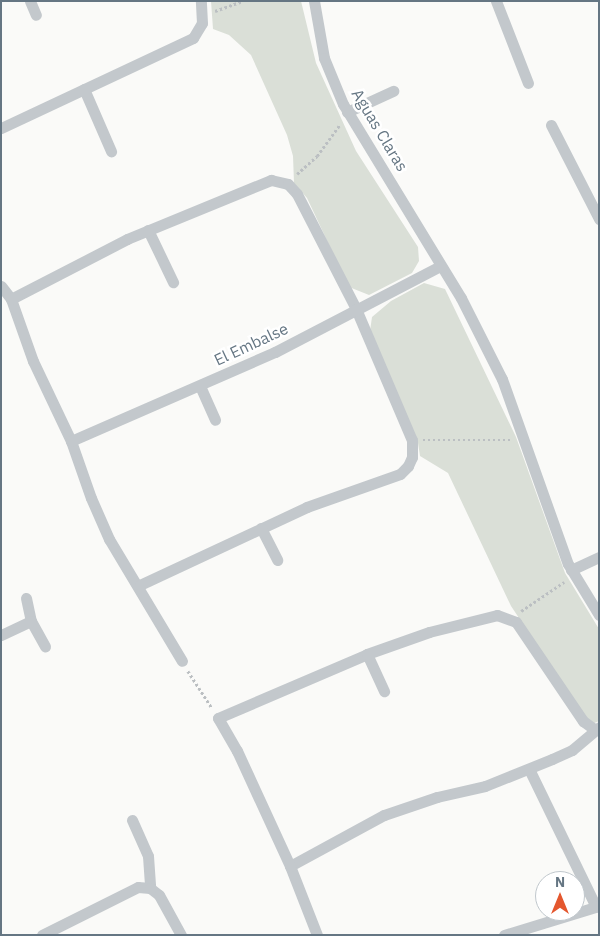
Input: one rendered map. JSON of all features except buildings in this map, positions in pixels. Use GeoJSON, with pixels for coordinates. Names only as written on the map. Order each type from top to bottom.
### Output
{"type":"FeatureCollection","features":[{"type":"Feature","properties":{"kind":"street"},"geometry":{"type":"LineString","coordinates":[[30,1],[36,14]]}},
{"type":"Feature","properties":{"kind":"street"},"geometry":{"type":"LineString","coordinates":[[1,128],[193,38],[200,31],[204,14],[201,1]]}},
{"type":"Feature","properties":{"kind":"street","name":"Aguas Claras"},"geometry":{"type":"LineString","coordinates":[[314,1],[324,58],[347,112],[383,166],[440,266],[461,298],[502,379],[572,573],[599,615]]}},
{"type":"Feature","properties":{"kind":"street"},"geometry":{"type":"LineString","coordinates":[[496,1],[528,83]]}},
{"type":"Feature","properties":{"kind":"street"},"geometry":{"type":"LineString","coordinates":[[84,89],[111,151]]}},
{"type":"Feature","properties":{"kind":"street"},"geometry":{"type":"LineString","coordinates":[[347,112],[393,90]]}},
{"type":"Feature","properties":{"kind":"street"},"geometry":{"type":"LineString","coordinates":[[551,126],[599,219]]}},
{"type":"Feature","properties":{"kind":"street"},"geometry":{"type":"LineString","coordinates":[[11,299],[148,230],[264,181],[288,184],[303,204],[356,309],[412,440],[411,462],[400,474],[316,504],[140,585]]}},
{"type":"Feature","properties":{"kind":"street"},"geometry":{"type":"LineString","coordinates":[[148,230],[173,282]]}},
{"type":"Feature","properties":{"kind":"street","name":"El Embalse"},"geometry":{"type":"LineString","coordinates":[[71,440],[200,386],[275,352],[440,266]]}},
{"type":"Feature","properties":{"kind":"street"},"geometry":{"type":"LineString","coordinates":[[1,286],[11,299],[33,361],[71,440],[91,498],[110,539],[140,585],[182,661]]}},
{"type":"Feature","properties":{"kind":"street"},"geometry":{"type":"LineString","coordinates":[[200,386],[215,420]]}},
{"type":"Feature","properties":{"kind":"street"},"geometry":{"type":"LineString","coordinates":[[261,528],[277,560]]}},
{"type":"Feature","properties":{"kind":"street"},"geometry":{"type":"LineString","coordinates":[[572,573],[599,557]]}},
{"type":"Feature","properties":{"kind":"street"},"geometry":{"type":"LineString","coordinates":[[26,598],[31,621],[45,646]]}},
{"type":"Feature","properties":{"kind":"street"},"geometry":{"type":"LineString","coordinates":[[290,866],[384,814],[437,797],[484,786],[572,750],[596,728],[583,721],[511,618],[490,616],[367,654],[218,718],[237,751],[290,866],[317,935]]}},
{"type":"Feature","properties":{"kind":"street"},"geometry":{"type":"LineString","coordinates":[[1,635],[31,621]]}},
{"type":"Feature","properties":{"kind":"street"},"geometry":{"type":"LineString","coordinates":[[367,654],[384,692]]}},
{"type":"Feature","properties":{"kind":"street"},"geometry":{"type":"LineString","coordinates":[[504,935],[597,906],[529,769]]}},
{"type":"Feature","properties":{"kind":"street"},"geometry":{"type":"LineString","coordinates":[[132,820],[148,856],[150,888]]}},
{"type":"Feature","properties":{"kind":"street"},"geometry":{"type":"LineString","coordinates":[[42,935],[132,888],[150,888],[162,899],[181,935]]}},
{"type":"Feature","properties":{"kind":"path"},"geometry":{"type":"LineString","coordinates":[[204,14],[243,1]]}},
{"type":"Feature","properties":{"kind":"path"},"geometry":{"type":"LineString","coordinates":[[288,184],[317,156],[347,112]]}},
{"type":"Feature","properties":{"kind":"path"},"geometry":{"type":"LineString","coordinates":[[412,440],[525,440]]}},
{"type":"Feature","properties":{"kind":"path"},"geometry":{"type":"LineString","coordinates":[[511,618],[572,573]]}},
{"type":"Feature","properties":{"kind":"path"},"geometry":{"type":"LineString","coordinates":[[182,661],[218,718]]}},
{"type":"Feature","properties":{"kind":"shaded area"},"geometry":{"type":"Polygon","coordinates":[[[211,1],[301,1],[316,63],[356,151],[418,247],[419,261],[412,273],[369,295],[349,287],[307,198],[294,183],[293,156],[287,135],[251,55],[229,35],[213,29],[211,1]]]}},
{"type":"Feature","properties":{"kind":"shaded area"},"geometry":{"type":"Polygon","coordinates":[[[424,283],[445,289],[516,437],[565,573],[599,629],[599,721],[590,725],[511,606],[448,473],[420,456],[418,443],[370,331],[372,317],[391,301],[424,283]]]}}]}
